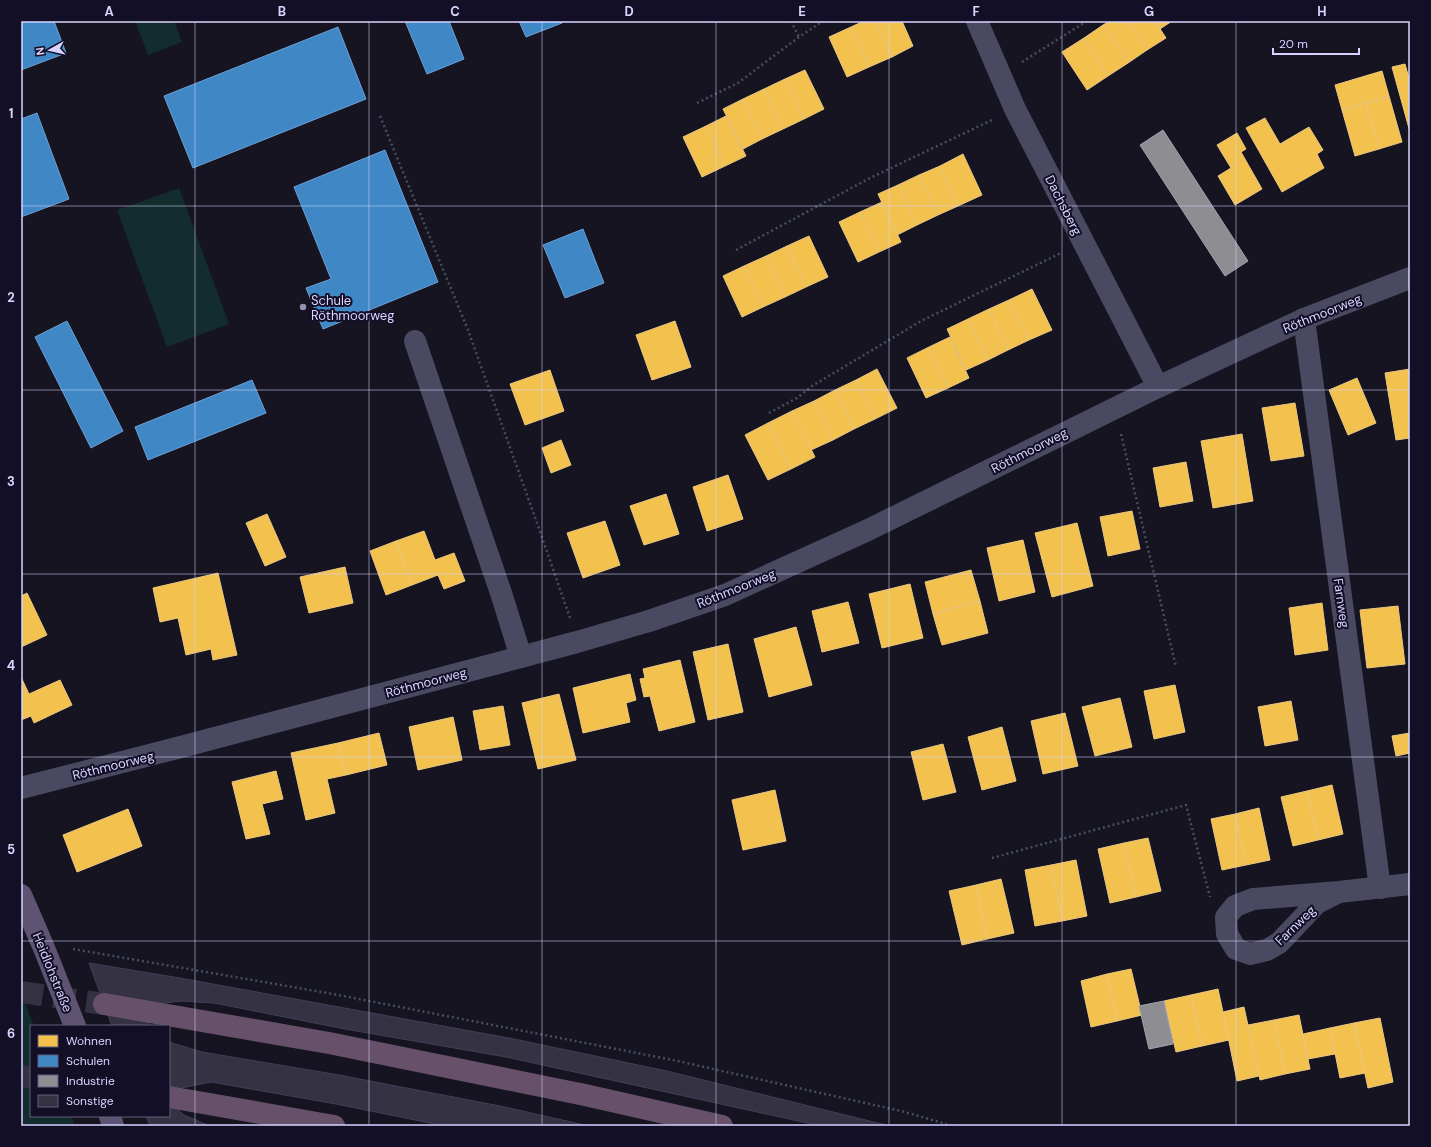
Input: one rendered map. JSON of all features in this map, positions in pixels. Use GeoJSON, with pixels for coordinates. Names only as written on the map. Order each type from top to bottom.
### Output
{"type":"FeatureCollection","features":[{"type":"Feature","properties":{"kind":"highway"},"geometry":{"type":"LineString","coordinates":[[104,1004],[329,1043],[585,1095],[722,1126]]}},
{"type":"Feature","properties":{"kind":"highway"},"geometry":{"type":"LineString","coordinates":[[170,1097],[334,1126]]}},
{"type":"Feature","properties":{"kind":"main road","name":"Heidlohstraße"},"geometry":{"type":"LineString","coordinates":[[21,895],[75,1025]]}},
{"type":"Feature","properties":{"kind":"street","name":"Dachsberg"},"geometry":{"type":"LineString","coordinates":[[977,21],[1015,109],[1158,387]]}},
{"type":"Feature","properties":{"kind":"street","name":"Röthmoorweg"},"geometry":{"type":"LineString","coordinates":[[21,788],[577,642],[650,621],[724,594],[868,530],[1114,408],[1304,319],[1410,278]]}},
{"type":"Feature","properties":{"kind":"street","name":"Farnweg"},"geometry":{"type":"LineString","coordinates":[[1304,319],[1380,888]]}},
{"type":"Feature","properties":{"kind":"street"},"geometry":{"type":"LineString","coordinates":[[416,341],[521,656]]}},
{"type":"Feature","properties":{"kind":"street","name":"Farnweg"},"geometry":{"type":"LineString","coordinates":[[1339,892],[1317,903],[1279,942],[1266,950],[1250,954],[1236,949],[1227,934],[1226,917],[1235,906],[1253,899],[1339,892],[1410,884]]}},
{"type":"Feature","properties":{"kind":"path"},"geometry":{"type":"LineString","coordinates":[[791,21],[799,37]]}},
{"type":"Feature","properties":{"kind":"path"},"geometry":{"type":"LineString","coordinates":[[697,102],[738,83],[799,37],[824,21]]}},
{"type":"Feature","properties":{"kind":"path"},"geometry":{"type":"LineString","coordinates":[[1000,76],[1087,21]]}},
{"type":"Feature","properties":{"kind":"path"},"geometry":{"type":"LineString","coordinates":[[736,250],[870,178],[1015,109]]}},
{"type":"Feature","properties":{"kind":"path"},"geometry":{"type":"LineString","coordinates":[[380,116],[468,330],[537,523],[577,642]]}},
{"type":"Feature","properties":{"kind":"path"},"geometry":{"type":"LineString","coordinates":[[769,413],[797,398],[812,386],[921,321],[1083,242]]}},
{"type":"Feature","properties":{"kind":"path"},"geometry":{"type":"LineString","coordinates":[[1114,408],[1176,667]]}},
{"type":"Feature","properties":{"kind":"path"},"geometry":{"type":"LineString","coordinates":[[992,858],[1186,805],[1211,901],[1226,917]]}},
{"type":"Feature","properties":{"kind":"path"},"geometry":{"type":"LineString","coordinates":[[44,948],[78,949],[333,994],[673,1060],[893,1109],[954,1126]]}},
{"type":"Feature","properties":{"kind":"green space"},"geometry":{"type":"Polygon","coordinates":[[[135,21],[174,21],[182,42],[148,55],[135,21]]]}},
{"type":"Feature","properties":{"kind":"green space"},"geometry":{"type":"Polygon","coordinates":[[[179,188],[229,324],[167,347],[117,210],[179,188]]]}},
{"type":"Feature","properties":{"kind":"green space"},"geometry":{"type":"Polygon","coordinates":[[[21,993],[34,1025],[30,1025],[30,1117],[71,1117],[75,1126],[21,1126],[21,993]]]}},
{"type":"Feature","properties":{"kind":"building: Wohnen"},"geometry":{"type":"Polygon","coordinates":[[[864,21],[875,21],[892,57],[869,67],[851,27],[864,21]]]}},
{"type":"Feature","properties":{"kind":"building: Wohnen"},"geometry":{"type":"Polygon","coordinates":[[[875,21],[902,21],[913,46],[892,57],[875,21]]]}},
{"type":"Feature","properties":{"kind":"building: Wohnen"},"geometry":{"type":"Polygon","coordinates":[[[1110,21],[1128,21],[1147,50],[1128,63],[1103,25],[1110,21]]]}},
{"type":"Feature","properties":{"kind":"building: Wohnen"},"geometry":{"type":"Polygon","coordinates":[[[1128,21],[1155,21],[1166,38],[1147,50],[1128,21]]]}},
{"type":"Feature","properties":{"kind":"building: Wohnen"},"geometry":{"type":"Polygon","coordinates":[[[1155,21],[1172,21],[1160,29],[1155,21]]]}},
{"type":"Feature","properties":{"kind":"building: Wohnen"},"geometry":{"type":"Polygon","coordinates":[[[1103,25],[1128,63],[1108,76],[1084,38],[1103,25]]]}},
{"type":"Feature","properties":{"kind":"building: Wohnen"},"geometry":{"type":"Polygon","coordinates":[[[851,27],[869,67],[847,77],[829,37],[851,27]]]}},
{"type":"Feature","properties":{"kind":"building: Wohnen"},"geometry":{"type":"Polygon","coordinates":[[[1084,38],[1108,76],[1087,90],[1062,52],[1084,38]]]}},
{"type":"Feature","properties":{"kind":"building: Wohnen"},"geometry":{"type":"Polygon","coordinates":[[[1405,64],[1410,82],[1410,132],[1392,67],[1405,64]]]}},
{"type":"Feature","properties":{"kind":"building: Wohnen"},"geometry":{"type":"Polygon","coordinates":[[[805,70],[824,109],[804,119],[785,79],[805,70]]]}},
{"type":"Feature","properties":{"kind":"building: Wohnen"},"geometry":{"type":"Polygon","coordinates":[[[1382,71],[1389,96],[1342,110],[1335,85],[1382,71]]]}},
{"type":"Feature","properties":{"kind":"building: Wohnen"},"geometry":{"type":"Polygon","coordinates":[[[785,79],[804,119],[783,129],[764,89],[785,79]]]}},
{"type":"Feature","properties":{"kind":"building: Wohnen"},"geometry":{"type":"Polygon","coordinates":[[[764,89],[783,129],[762,139],[743,99],[764,89]]]}},
{"type":"Feature","properties":{"kind":"building: Wohnen"},"geometry":{"type":"Polygon","coordinates":[[[1389,96],[1402,142],[1379,149],[1366,103],[1389,96]]]}},
{"type":"Feature","properties":{"kind":"building: Wohnen"},"geometry":{"type":"Polygon","coordinates":[[[743,99],[762,139],[743,149],[723,109],[743,99]]]}},
{"type":"Feature","properties":{"kind":"building: Wohnen"},"geometry":{"type":"Polygon","coordinates":[[[1366,103],[1379,149],[1355,156],[1342,110],[1366,103]]]}},
{"type":"Feature","properties":{"kind":"building: Wohnen"},"geometry":{"type":"Polygon","coordinates":[[[726,116],[746,156],[725,166],[706,126],[726,116]]]}},
{"type":"Feature","properties":{"kind":"building: Wohnen"},"geometry":{"type":"Polygon","coordinates":[[[1265,118],[1280,144],[1309,127],[1323,150],[1317,154],[1324,168],[1282,192],[1246,128],[1265,118]]]}},
{"type":"Feature","properties":{"kind":"building: Wohnen"},"geometry":{"type":"Polygon","coordinates":[[[706,126],[725,166],[702,177],[683,137],[706,126]]]}},
{"type":"Feature","properties":{"kind":"building: Wohnen"},"geometry":{"type":"Polygon","coordinates":[[[1237,133],[1246,149],[1241,152],[1262,189],[1235,205],[1218,176],[1231,168],[1217,145],[1237,133]]]}},
{"type":"Feature","properties":{"kind":"building: Wohnen"},"geometry":{"type":"Polygon","coordinates":[[[963,154],[982,195],[958,206],[940,166],[963,154]]]}},
{"type":"Feature","properties":{"kind":"building: Wohnen"},"geometry":{"type":"Polygon","coordinates":[[[940,166],[958,206],[938,215],[919,175],[940,166]]]}},
{"type":"Feature","properties":{"kind":"building: Wohnen"},"geometry":{"type":"Polygon","coordinates":[[[919,175],[938,215],[917,225],[898,185],[919,175]]]}},
{"type":"Feature","properties":{"kind":"building: Wohnen"},"geometry":{"type":"Polygon","coordinates":[[[898,185],[917,225],[897,235],[878,194],[898,185]]]}},
{"type":"Feature","properties":{"kind":"building: Wohnen"},"geometry":{"type":"Polygon","coordinates":[[[882,202],[901,242],[879,252],[860,212],[882,202]]]}},
{"type":"Feature","properties":{"kind":"building: Wohnen"},"geometry":{"type":"Polygon","coordinates":[[[860,212],[879,252],[858,262],[839,222],[860,212]]]}},
{"type":"Feature","properties":{"kind":"building: Wohnen"},"geometry":{"type":"Polygon","coordinates":[[[809,236],[828,277],[806,287],[787,246],[809,236]]]}},
{"type":"Feature","properties":{"kind":"building: Wohnen"},"geometry":{"type":"Polygon","coordinates":[[[787,246],[806,287],[785,297],[766,256],[787,246]]]}},
{"type":"Feature","properties":{"kind":"building: Wohnen"},"geometry":{"type":"Polygon","coordinates":[[[766,256],[785,297],[763,307],[744,266],[766,256]]]}},
{"type":"Feature","properties":{"kind":"building: Wohnen"},"geometry":{"type":"Polygon","coordinates":[[[744,266],[763,307],[742,317],[723,276],[744,266]]]}},
{"type":"Feature","properties":{"kind":"building: Wohnen"},"geometry":{"type":"Polygon","coordinates":[[[1032,289],[1052,330],[1029,340],[1009,300],[1032,289]]]}},
{"type":"Feature","properties":{"kind":"building: Wohnen"},"geometry":{"type":"Polygon","coordinates":[[[1009,300],[1029,340],[1008,350],[989,309],[1009,300]]]}},
{"type":"Feature","properties":{"kind":"building: Wohnen"},"geometry":{"type":"Polygon","coordinates":[[[989,309],[1008,350],[988,360],[968,319],[989,309]]]}},
{"type":"Feature","properties":{"kind":"building: Wohnen"},"geometry":{"type":"Polygon","coordinates":[[[968,319],[988,360],[966,370],[947,329],[968,319]]]}},
{"type":"Feature","properties":{"kind":"building: Wohnen"},"geometry":{"type":"Polygon","coordinates":[[[675,321],[691,367],[652,380],[636,335],[675,321]]]}},
{"type":"Feature","properties":{"kind":"building: Wohnen"},"geometry":{"type":"Polygon","coordinates":[[[950,337],[969,378],[948,388],[929,347],[950,337]]]}},
{"type":"Feature","properties":{"kind":"building: Wohnen"},"geometry":{"type":"Polygon","coordinates":[[[929,347],[948,388],[926,398],[907,358],[929,347]]]}},
{"type":"Feature","properties":{"kind":"building: Wohnen"},"geometry":{"type":"Polygon","coordinates":[[[877,369],[897,408],[875,419],[856,380],[877,369]]]}},
{"type":"Feature","properties":{"kind":"building: Wohnen"},"geometry":{"type":"Polygon","coordinates":[[[1410,369],[1410,438],[1396,440],[1385,373],[1410,369]]]}},
{"type":"Feature","properties":{"kind":"building: Wohnen"},"geometry":{"type":"Polygon","coordinates":[[[550,370],[564,411],[525,425],[510,384],[550,370]]]}},
{"type":"Feature","properties":{"kind":"building: Wohnen"},"geometry":{"type":"Polygon","coordinates":[[[1357,378],[1376,423],[1348,435],[1329,390],[1357,378]]]}},
{"type":"Feature","properties":{"kind":"building: Wohnen"},"geometry":{"type":"Polygon","coordinates":[[[856,380],[875,419],[854,429],[835,390],[856,380]]]}},
{"type":"Feature","properties":{"kind":"building: Wohnen"},"geometry":{"type":"Polygon","coordinates":[[[835,390],[854,429],[833,440],[814,401],[835,390]]]}},
{"type":"Feature","properties":{"kind":"building: Wohnen"},"geometry":{"type":"Polygon","coordinates":[[[814,401],[833,440],[811,450],[792,411],[814,401]]]}},
{"type":"Feature","properties":{"kind":"building: Wohnen"},"geometry":{"type":"Polygon","coordinates":[[[1295,403],[1304,456],[1271,461],[1262,408],[1295,403]]]}},
{"type":"Feature","properties":{"kind":"building: Wohnen"},"geometry":{"type":"Polygon","coordinates":[[[792,411],[815,457],[791,469],[768,423],[792,411]]]}},
{"type":"Feature","properties":{"kind":"building: Wohnen"},"geometry":{"type":"Polygon","coordinates":[[[768,423],[791,469],[768,480],[745,435],[768,423]]]}},
{"type":"Feature","properties":{"kind":"building: Wohnen"},"geometry":{"type":"Polygon","coordinates":[[[1242,434],[1253,501],[1213,508],[1201,441],[1242,434]]]}},
{"type":"Feature","properties":{"kind":"building: Wohnen"},"geometry":{"type":"Polygon","coordinates":[[[561,440],[571,465],[551,473],[542,448],[561,440]]]}},
{"type":"Feature","properties":{"kind":"building: Wohnen"},"geometry":{"type":"Polygon","coordinates":[[[1186,462],[1193,501],[1160,507],[1153,468],[1186,462]]]}},
{"type":"Feature","properties":{"kind":"building: Wohnen"},"geometry":{"type":"Polygon","coordinates":[[[728,475],[743,519],[707,531],[693,487],[728,475]]]}},
{"type":"Feature","properties":{"kind":"building: Wohnen"},"geometry":{"type":"Polygon","coordinates":[[[666,494],[679,534],[644,545],[630,506],[666,494]]]}},
{"type":"Feature","properties":{"kind":"building: Wohnen"},"geometry":{"type":"Polygon","coordinates":[[[1132,511],[1140,549],[1108,556],[1100,517],[1132,511]]]}},
{"type":"Feature","properties":{"kind":"building: Wohnen"},"geometry":{"type":"Polygon","coordinates":[[[267,514],[286,557],[265,566],[246,523],[267,514]]]}},
{"type":"Feature","properties":{"kind":"building: Wohnen"},"geometry":{"type":"Polygon","coordinates":[[[605,521],[620,565],[583,578],[567,533],[605,521]]]}},
{"type":"Feature","properties":{"kind":"building: Wohnen"},"geometry":{"type":"Polygon","coordinates":[[[1077,523],[1093,586],[1052,597],[1035,533],[1077,523]]]}},
{"type":"Feature","properties":{"kind":"building: Wohnen"},"geometry":{"type":"Polygon","coordinates":[[[424,531],[435,560],[454,553],[465,581],[444,589],[438,575],[412,585],[396,541],[424,531]]]}},
{"type":"Feature","properties":{"kind":"building: Wohnen"},"geometry":{"type":"Polygon","coordinates":[[[1023,540],[1035,592],[999,601],[987,548],[1023,540]]]}},
{"type":"Feature","properties":{"kind":"building: Wohnen"},"geometry":{"type":"Polygon","coordinates":[[[396,541],[412,585],[386,595],[370,551],[396,541]]]}},
{"type":"Feature","properties":{"kind":"building: Wohnen"},"geometry":{"type":"Polygon","coordinates":[[[345,567],[353,603],[309,613],[300,577],[345,567]]]}},
{"type":"Feature","properties":{"kind":"building: Wohnen"},"geometry":{"type":"Polygon","coordinates":[[[971,570],[980,601],[933,614],[925,582],[971,570]]]}},
{"type":"Feature","properties":{"kind":"building: Wohnen"},"geometry":{"type":"Polygon","coordinates":[[[218,573],[237,655],[213,660],[211,649],[186,655],[178,618],[160,622],[153,588],[218,573]]]}},
{"type":"Feature","properties":{"kind":"building: Wohnen"},"geometry":{"type":"Polygon","coordinates":[[[910,584],[923,638],[882,648],[869,594],[910,584]]]}},
{"type":"Feature","properties":{"kind":"building: Wohnen"},"geometry":{"type":"Polygon","coordinates":[[[27,593],[47,635],[21,647],[21,596],[27,593]]]}},
{"type":"Feature","properties":{"kind":"building: Wohnen"},"geometry":{"type":"Polygon","coordinates":[[[980,601],[988,633],[942,645],[933,614],[980,601]]]}},
{"type":"Feature","properties":{"kind":"building: Wohnen"},"geometry":{"type":"Polygon","coordinates":[[[848,602],[859,643],[822,652],[812,611],[848,602]]]}},
{"type":"Feature","properties":{"kind":"building: Wohnen"},"geometry":{"type":"Polygon","coordinates":[[[1322,603],[1328,650],[1295,655],[1289,608],[1322,603]]]}},
{"type":"Feature","properties":{"kind":"building: Wohnen"},"geometry":{"type":"Polygon","coordinates":[[[1398,606],[1405,664],[1367,668],[1360,610],[1398,606]]]}},
{"type":"Feature","properties":{"kind":"building: Wohnen"},"geometry":{"type":"Polygon","coordinates":[[[796,627],[812,685],[769,697],[754,639],[796,627]]]}},
{"type":"Feature","properties":{"kind":"building: Wohnen"},"geometry":{"type":"Polygon","coordinates":[[[728,644],[743,712],[708,720],[693,652],[728,644]]]}},
{"type":"Feature","properties":{"kind":"building: Wohnen"},"geometry":{"type":"Polygon","coordinates":[[[680,660],[695,722],[659,731],[650,696],[644,697],[640,679],[645,678],[643,669],[680,660]]]}},
{"type":"Feature","properties":{"kind":"building: Wohnen"},"geometry":{"type":"Polygon","coordinates":[[[630,674],[636,700],[626,703],[630,722],[583,733],[573,688],[630,674]]]}},
{"type":"Feature","properties":{"kind":"building: Wohnen"},"geometry":{"type":"Polygon","coordinates":[[[21,677],[29,694],[60,680],[72,705],[34,723],[31,716],[21,720],[21,677]]]}},
{"type":"Feature","properties":{"kind":"building: Wohnen"},"geometry":{"type":"Polygon","coordinates":[[[1175,685],[1185,732],[1154,739],[1144,691],[1175,685]]]}},
{"type":"Feature","properties":{"kind":"building: Wohnen"},"geometry":{"type":"Polygon","coordinates":[[[559,694],[576,760],[538,769],[522,703],[559,694]]]}},
{"type":"Feature","properties":{"kind":"building: Wohnen"},"geometry":{"type":"Polygon","coordinates":[[[1120,698],[1132,747],[1095,756],[1082,707],[1120,698]]]}},
{"type":"Feature","properties":{"kind":"building: Wohnen"},"geometry":{"type":"Polygon","coordinates":[[[1291,701],[1298,740],[1265,746],[1258,707],[1291,701]]]}},
{"type":"Feature","properties":{"kind":"building: Wohnen"},"geometry":{"type":"Polygon","coordinates":[[[503,706],[510,745],[480,750],[473,711],[503,706]]]}},
{"type":"Feature","properties":{"kind":"building: Wohnen"},"geometry":{"type":"Polygon","coordinates":[[[1065,713],[1078,766],[1043,774],[1031,721],[1065,713]]]}},
{"type":"Feature","properties":{"kind":"building: Wohnen"},"geometry":{"type":"Polygon","coordinates":[[[453,717],[462,760],[418,770],[409,727],[453,717]]]}},
{"type":"Feature","properties":{"kind":"building: Wohnen"},"geometry":{"type":"Polygon","coordinates":[[[1002,727],[1016,781],[982,790],[968,737],[1002,727]]]}},
{"type":"Feature","properties":{"kind":"building: Wohnen"},"geometry":{"type":"Polygon","coordinates":[[[379,733],[387,765],[346,775],[338,743],[379,733]]]}},
{"type":"Feature","properties":{"kind":"building: Wohnen"},"geometry":{"type":"Polygon","coordinates":[[[1410,733],[1410,753],[1396,756],[1392,736],[1410,733]]]}},
{"type":"Feature","properties":{"kind":"building: Wohnen"},"geometry":{"type":"Polygon","coordinates":[[[338,743],[346,775],[327,779],[335,813],[306,820],[291,753],[338,743]]]}},
{"type":"Feature","properties":{"kind":"building: Wohnen"},"geometry":{"type":"Polygon","coordinates":[[[943,744],[956,792],[923,800],[911,752],[943,744]]]}},
{"type":"Feature","properties":{"kind":"building: Wohnen"},"geometry":{"type":"Polygon","coordinates":[[[276,771],[283,799],[262,804],[270,834],[246,839],[232,782],[276,771]]]}},
{"type":"Feature","properties":{"kind":"building: Wohnen"},"geometry":{"type":"Polygon","coordinates":[[[1332,785],[1343,834],[1318,840],[1307,791],[1332,785]]]}},
{"type":"Feature","properties":{"kind":"building: Wohnen"},"geometry":{"type":"Polygon","coordinates":[[[775,790],[786,841],[743,850],[732,800],[775,790]]]}},
{"type":"Feature","properties":{"kind":"building: Wohnen"},"geometry":{"type":"Polygon","coordinates":[[[1307,791],[1318,840],[1293,846],[1281,797],[1307,791]]]}},
{"type":"Feature","properties":{"kind":"building: Wohnen"},"geometry":{"type":"Polygon","coordinates":[[[1259,808],[1270,860],[1246,865],[1235,814],[1259,808]]]}},
{"type":"Feature","properties":{"kind":"building: Wohnen"},"geometry":{"type":"Polygon","coordinates":[[[128,809],[142,846],[77,872],[63,835],[128,809]]]}},
{"type":"Feature","properties":{"kind":"building: Wohnen"},"geometry":{"type":"Polygon","coordinates":[[[1235,814],[1246,865],[1222,870],[1211,819],[1235,814]]]}},
{"type":"Feature","properties":{"kind":"building: Wohnen"},"geometry":{"type":"Polygon","coordinates":[[[1148,838],[1161,891],[1136,897],[1124,843],[1148,838]]]}},
{"type":"Feature","properties":{"kind":"building: Wohnen"},"geometry":{"type":"Polygon","coordinates":[[[1124,843],[1136,897],[1110,903],[1098,849],[1124,843]]]}},
{"type":"Feature","properties":{"kind":"building: Wohnen"},"geometry":{"type":"Polygon","coordinates":[[[1076,860],[1087,916],[1062,921],[1051,865],[1076,860]]]}},
{"type":"Feature","properties":{"kind":"building: Wohnen"},"geometry":{"type":"Polygon","coordinates":[[[1051,865],[1062,921],[1035,926],[1025,870],[1051,865]]]}},
{"type":"Feature","properties":{"kind":"building: Wohnen"},"geometry":{"type":"Polygon","coordinates":[[[1001,879],[1014,933],[987,939],[976,885],[1001,879]]]}},
{"type":"Feature","properties":{"kind":"building: Wohnen"},"geometry":{"type":"Polygon","coordinates":[[[976,885],[987,939],[962,945],[949,891],[976,885]]]}},
{"type":"Feature","properties":{"kind":"building: Wohnen"},"geometry":{"type":"Polygon","coordinates":[[[1131,969],[1142,1015],[1117,1021],[1107,974],[1131,969]]]}},
{"type":"Feature","properties":{"kind":"building: Wohnen"},"geometry":{"type":"Polygon","coordinates":[[[1107,974],[1117,1021],[1091,1027],[1081,981],[1107,974]]]}},
{"type":"Feature","properties":{"kind":"building: Wohnen"},"geometry":{"type":"Polygon","coordinates":[[[1218,989],[1229,1040],[1202,1046],[1191,995],[1218,989]]]}},
{"type":"Feature","properties":{"kind":"building: Wohnen"},"geometry":{"type":"Polygon","coordinates":[[[1191,995],[1202,1046],[1176,1052],[1164,1001],[1191,995]]]}},
{"type":"Feature","properties":{"kind":"building: Wohnen"},"geometry":{"type":"Polygon","coordinates":[[[1244,1007],[1259,1076],[1237,1081],[1223,1012],[1244,1007]]]}},
{"type":"Feature","properties":{"kind":"building: Wohnen"},"geometry":{"type":"Polygon","coordinates":[[[1299,1015],[1310,1069],[1285,1074],[1274,1020],[1299,1015]]]}},
{"type":"Feature","properties":{"kind":"building: Wohnen"},"geometry":{"type":"Polygon","coordinates":[[[1380,1018],[1393,1082],[1368,1088],[1354,1023],[1380,1018]]]}},
{"type":"Feature","properties":{"kind":"building: Wohnen"},"geometry":{"type":"Polygon","coordinates":[[[1274,1020],[1285,1074],[1260,1080],[1248,1025],[1274,1020]]]}},
{"type":"Feature","properties":{"kind":"building: Wohnen"},"geometry":{"type":"Polygon","coordinates":[[[1354,1023],[1365,1073],[1340,1078],[1330,1028],[1354,1023]]]}},
{"type":"Feature","properties":{"kind":"building: Wohnen"},"geometry":{"type":"Polygon","coordinates":[[[1330,1028],[1335,1054],[1308,1059],[1303,1034],[1330,1028]]]}},
{"type":"Feature","properties":{"kind":"building: Schulen"},"geometry":{"type":"Polygon","coordinates":[[[21,21],[54,21],[66,53],[21,70],[21,21]]]}},
{"type":"Feature","properties":{"kind":"building: Schulen"},"geometry":{"type":"Polygon","coordinates":[[[405,21],[449,21],[464,59],[427,74],[405,21]]]}},
{"type":"Feature","properties":{"kind":"building: Schulen"},"geometry":{"type":"Polygon","coordinates":[[[519,21],[562,21],[562,23],[526,37],[519,21]]]}},
{"type":"Feature","properties":{"kind":"building: Schulen"},"geometry":{"type":"Polygon","coordinates":[[[338,27],[366,99],[193,168],[164,96],[338,27]]]}},
{"type":"Feature","properties":{"kind":"building: Schulen"},"geometry":{"type":"Polygon","coordinates":[[[37,113],[69,199],[21,217],[21,119],[37,113]]]}},
{"type":"Feature","properties":{"kind":"building: Schulen"},"geometry":{"type":"Polygon","coordinates":[[[385,150],[438,282],[323,329],[306,288],[331,279],[294,187],[385,150]]]}},
{"type":"Feature","properties":{"kind":"building: Schulen"},"geometry":{"type":"Polygon","coordinates":[[[583,229],[604,283],[565,298],[543,245],[583,229]]]}},
{"type":"Feature","properties":{"kind":"building: Schulen"},"geometry":{"type":"Polygon","coordinates":[[[67,321],[123,431],[91,448],[35,337],[67,321]]]}},
{"type":"Feature","properties":{"kind":"building: Schulen"},"geometry":{"type":"Polygon","coordinates":[[[252,380],[266,413],[148,460],[135,427],[252,380]]]}},
{"type":"Feature","properties":{"kind":"building: Industrie"},"geometry":{"type":"Polygon","coordinates":[[[1163,130],[1248,261],[1225,276],[1140,145],[1163,130]]]}},
{"type":"Feature","properties":{"kind":"building: Industrie"},"geometry":{"type":"Polygon","coordinates":[[[1164,1001],[1173,1044],[1149,1049],[1139,1006],[1164,1001]]]}},
{"type":"Feature","properties":{"kind":"building: Sonstige"},"geometry":{"type":"Polygon","coordinates":[[[89,963],[180,978],[509,1038],[667,1071],[890,1126],[821,1126],[506,1057],[345,1029],[214,1003],[181,1001],[164,1003],[152,1008],[148,1022],[150,1025],[112,1025],[89,963]]]}},
{"type":"Feature","properties":{"kind":"building: Sonstige"},"geometry":{"type":"Polygon","coordinates":[[[170,1041],[172,1043],[202,1052],[339,1075],[500,1106],[589,1126],[445,1126],[336,1104],[211,1082],[181,1088],[173,1094],[175,1107],[184,1115],[210,1126],[150,1126],[146,1117],[170,1117],[170,1041]]]}},
{"type":"Feature","properties":{"kind":"tunnel"},"geometry":{"type":"LineString","coordinates":[[21,992],[104,1004]]}},
{"type":"Feature","properties":{"kind":"tunnel"},"geometry":{"type":"LineString","coordinates":[[21,1076],[30,1078]]}},
{"type":"Feature","properties":{"kind":"place","name":"Schule Röthmoorweg"},"geometry":{"type":"Point","coordinates":[303,307]}}]}
